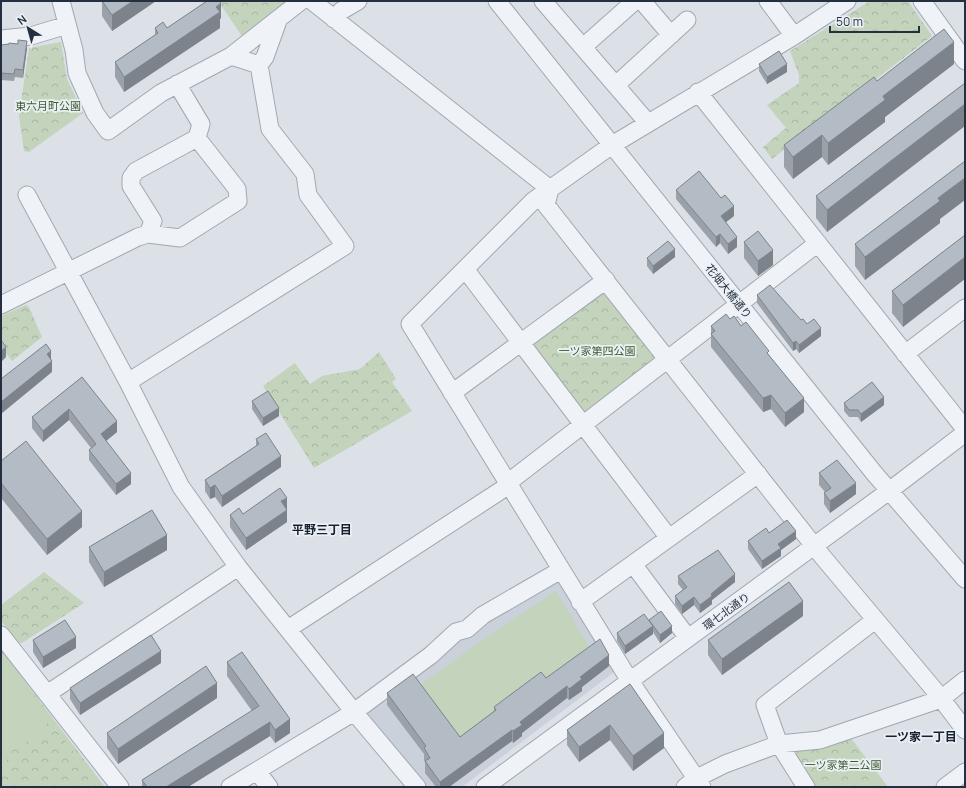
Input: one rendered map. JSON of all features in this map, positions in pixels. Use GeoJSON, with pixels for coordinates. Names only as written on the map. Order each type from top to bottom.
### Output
{"type":"FeatureCollection","features":[{"type":"Feature","properties":{"kind":"street"},"geometry":{"type":"LineString","coordinates":[[61,1],[77,73],[95,113],[108,131],[161,93],[231,56],[300,1]]}},
{"type":"Feature","properties":{"kind":"street"},"geometry":{"type":"LineString","coordinates":[[312,1],[550,189]]}},
{"type":"Feature","properties":{"kind":"street"},"geometry":{"type":"LineString","coordinates":[[334,19],[341,12],[358,1]]}},
{"type":"Feature","properties":{"kind":"street","name":"花畑大橋通り"},"geometry":{"type":"LineString","coordinates":[[497,1],[889,491],[965,578]]}},
{"type":"Feature","properties":{"kind":"street"},"geometry":{"type":"LineString","coordinates":[[543,1],[648,123]]}},
{"type":"Feature","properties":{"kind":"street"},"geometry":{"type":"LineString","coordinates":[[582,47],[635,1]]}},
{"type":"Feature","properties":{"kind":"street"},"geometry":{"type":"LineString","coordinates":[[642,1],[671,35]]}},
{"type":"Feature","properties":{"kind":"street"},"geometry":{"type":"LineString","coordinates":[[768,1],[794,36]]}},
{"type":"Feature","properties":{"kind":"street"},"geometry":{"type":"LineString","coordinates":[[922,1],[964,57]]}},
{"type":"Feature","properties":{"kind":"street"},"geometry":{"type":"LineString","coordinates":[[844,2],[794,36],[698,92],[612,145],[533,201],[410,324],[580,602],[695,784],[724,764],[779,744],[820,740],[941,699],[965,680]]}},
{"type":"Feature","properties":{"kind":"street"},"geometry":{"type":"LineString","coordinates":[[128,382],[345,246],[308,195],[305,174],[270,129],[259,65],[265,57],[279,18]]}},
{"type":"Feature","properties":{"kind":"street"},"geometry":{"type":"LineString","coordinates":[[616,85],[687,20]]}},
{"type":"Feature","properties":{"kind":"street"},"geometry":{"type":"LineString","coordinates":[[1,39],[31,36],[67,25]]}},
{"type":"Feature","properties":{"kind":"street"},"geometry":{"type":"LineString","coordinates":[[231,56],[259,65]]}},
{"type":"Feature","properties":{"kind":"street"},"geometry":{"type":"LineString","coordinates":[[148,234],[153,221],[131,186],[131,178],[136,171],[197,138],[201,124],[176,84]]}},
{"type":"Feature","properties":{"kind":"street"},"geometry":{"type":"LineString","coordinates":[[698,92],[965,429]]}},
{"type":"Feature","properties":{"kind":"street"},"geometry":{"type":"LineString","coordinates":[[1,305],[68,270],[78,268],[138,237],[148,234],[180,238],[238,201],[237,189],[197,138]]}},
{"type":"Feature","properties":{"kind":"street"},"geometry":{"type":"LineString","coordinates":[[550,189],[546,205],[814,546],[965,730]]}},
{"type":"Feature","properties":{"kind":"street"},"geometry":{"type":"LineString","coordinates":[[27,195],[128,382],[181,487],[238,567],[354,712],[417,787]]}},
{"type":"Feature","properties":{"kind":"street"},"geometry":{"type":"LineString","coordinates":[[288,629],[509,484],[514,478],[583,424],[818,243]]}},
{"type":"Feature","properties":{"kind":"street"},"geometry":{"type":"LineString","coordinates":[[465,269],[669,538]]}},
{"type":"Feature","properties":{"kind":"street"},"geometry":{"type":"LineString","coordinates":[[452,393],[606,280]]}},
{"type":"Feature","properties":{"kind":"street"},"geometry":{"type":"LineString","coordinates":[[905,354],[965,308]]}},
{"type":"Feature","properties":{"kind":"street","name":"環七北通り"},"geometry":{"type":"LineString","coordinates":[[485,787],[889,491],[965,433]]}},
{"type":"Feature","properties":{"kind":"street"},"geometry":{"type":"LineString","coordinates":[[580,602],[758,474]]}},
{"type":"Feature","properties":{"kind":"street"},"geometry":{"type":"LineString","coordinates":[[633,564],[688,638]]}},
{"type":"Feature","properties":{"kind":"street"},"geometry":{"type":"LineString","coordinates":[[47,694],[238,567]]}},
{"type":"Feature","properties":{"kind":"street"},"geometry":{"type":"LineString","coordinates":[[230,787],[354,712],[431,655],[456,632],[467,629],[484,615],[561,570]]}},
{"type":"Feature","properties":{"kind":"street"},"geometry":{"type":"LineString","coordinates":[[806,787],[779,744],[765,705],[875,620]]}},
{"type":"Feature","properties":{"kind":"street"},"geometry":{"type":"LineString","coordinates":[[1,635],[120,787]]}},
{"type":"Feature","properties":{"kind":"street"},"geometry":{"type":"LineString","coordinates":[[257,771],[269,787]]}},
{"type":"Feature","properties":{"kind":"street"},"geometry":{"type":"LineString","coordinates":[[945,787],[965,772]]}},
{"type":"Feature","properties":{"kind":"shaded area"},"geometry":{"type":"Polygon","coordinates":[[[556,577],[617,670],[462,787],[425,787],[363,713],[458,637],[556,577]]]}},
{"type":"Feature","properties":{"kind":"green space"},"geometry":{"type":"Polygon","coordinates":[[[218,1],[287,1],[242,36],[218,1]]]}},
{"type":"Feature","properties":{"kind":"green space"},"geometry":{"type":"Polygon","coordinates":[[[870,1],[908,1],[932,36],[772,159],[763,147],[786,128],[767,105],[799,83],[799,75],[790,51],[870,1]]]}},
{"type":"Feature","properties":{"kind":"green space","name":"東六月町公園"},"geometry":{"type":"Polygon","coordinates":[[[61,42],[67,79],[83,113],[29,152],[24,151],[19,116],[29,48],[61,42]]]}},
{"type":"Feature","properties":{"kind":"green space","name":"一ツ家第四公園"},"geometry":{"type":"Polygon","coordinates":[[[604,291],[610,291],[657,360],[588,413],[581,412],[533,347],[534,341],[604,291]]]}},
{"type":"Feature","properties":{"kind":"green space"},"geometry":{"type":"Polygon","coordinates":[[[26,305],[29,307],[42,337],[12,361],[1,347],[1,316],[26,305]]]}},
{"type":"Feature","properties":{"kind":"green space"},"geometry":{"type":"Polygon","coordinates":[[[379,352],[396,379],[392,382],[412,411],[314,468],[263,386],[295,363],[310,384],[322,376],[360,369],[379,352]]]}},
{"type":"Feature","properties":{"kind":"green space"},"geometry":{"type":"Polygon","coordinates":[[[44,572],[84,603],[22,643],[18,643],[1,621],[1,605],[44,572]]]}},
{"type":"Feature","properties":{"kind":"green space"},"geometry":{"type":"Polygon","coordinates":[[[556,591],[589,647],[460,741],[419,686],[489,635],[556,591]]]}},
{"type":"Feature","properties":{"kind":"green space"},"geometry":{"type":"Polygon","coordinates":[[[1,650],[105,787],[1,787],[1,650]]]}},
{"type":"Feature","properties":{"kind":"green space"},"geometry":{"type":"Polygon","coordinates":[[[1,652],[92,773],[90,787],[88,787],[90,773],[50,721],[44,726],[42,732],[14,749],[1,768],[1,652]]]}},
{"type":"Feature","properties":{"kind":"green space","name":"一ツ家第二公園"},"geometry":{"type":"Polygon","coordinates":[[[851,738],[888,787],[814,787],[794,754],[795,750],[851,738]]]}},
{"type":"Feature","properties":{"kind":"building"},"geometry":{"type":"Polygon","coordinates":[[[102,1],[133,1],[112,15],[102,1]]]}},
{"type":"Feature","properties":{"kind":"building"},"geometry":{"type":"Polygon","coordinates":[[[207,1],[219,1],[221,3],[216,7],[220,12],[124,77],[115,62],[158,33],[155,28],[163,22],[167,28],[207,1]]]}},
{"type":"Feature","properties":{"kind":"building"},"geometry":{"type":"Polygon","coordinates":[[[944,29],[954,42],[883,96],[885,100],[828,143],[822,135],[793,157],[784,145],[874,77],[877,81],[944,29]]]}},
{"type":"Feature","properties":{"kind":"building"},"geometry":{"type":"Polygon","coordinates":[[[18,40],[27,41],[23,70],[15,69],[14,74],[1,73],[1,45],[9,43],[18,44],[18,40]]]}},
{"type":"Feature","properties":{"kind":"building"},"geometry":{"type":"Polygon","coordinates":[[[779,51],[787,64],[767,77],[759,64],[779,51]]]}},
{"type":"Feature","properties":{"kind":"building"},"geometry":{"type":"Polygon","coordinates":[[[965,83],[965,104],[827,210],[816,196],[965,83]]]}},
{"type":"Feature","properties":{"kind":"building"},"geometry":{"type":"Polygon","coordinates":[[[965,161],[965,178],[938,198],[940,201],[865,257],[855,244],[965,161]]]}},
{"type":"Feature","properties":{"kind":"building"},"geometry":{"type":"Polygon","coordinates":[[[699,171],[721,198],[725,195],[734,206],[721,216],[737,237],[728,244],[720,234],[716,237],[676,190],[699,171]]]}},
{"type":"Feature","properties":{"kind":"building"},"geometry":{"type":"Polygon","coordinates":[[[758,231],[773,250],[758,261],[744,242],[758,231]]]}},
{"type":"Feature","properties":{"kind":"building"},"geometry":{"type":"Polygon","coordinates":[[[965,235],[965,257],[903,305],[892,291],[965,235]]]}},
{"type":"Feature","properties":{"kind":"building"},"geometry":{"type":"Polygon","coordinates":[[[668,241],[675,249],[653,266],[647,258],[668,241]]]}},
{"type":"Feature","properties":{"kind":"building"},"geometry":{"type":"Polygon","coordinates":[[[770,285],[801,320],[803,319],[807,324],[814,319],[821,328],[799,345],[796,341],[793,343],[757,295],[770,285]]]}},
{"type":"Feature","properties":{"kind":"building"},"geometry":{"type":"Polygon","coordinates":[[[726,314],[730,319],[734,316],[741,326],[746,322],[769,351],[767,353],[804,398],[785,413],[771,395],[763,398],[711,334],[715,331],[711,326],[726,314]]]}},
{"type":"Feature","properties":{"kind":"building"},"geometry":{"type":"Polygon","coordinates":[[[1,340],[6,347],[1,351],[1,340]]]}},
{"type":"Feature","properties":{"kind":"building"},"geometry":{"type":"Polygon","coordinates":[[[46,344],[51,351],[47,354],[52,361],[1,402],[1,379],[46,344]]]}},
{"type":"Feature","properties":{"kind":"building"},"geometry":{"type":"Polygon","coordinates":[[[82,377],[117,421],[101,434],[131,473],[116,484],[89,450],[96,444],[69,409],[43,431],[32,417],[82,377]]]}},
{"type":"Feature","properties":{"kind":"building"},"geometry":{"type":"Polygon","coordinates":[[[872,382],[884,397],[861,414],[858,410],[849,410],[844,403],[872,382]]]}},
{"type":"Feature","properties":{"kind":"building"},"geometry":{"type":"Polygon","coordinates":[[[268,391],[279,408],[263,418],[252,401],[268,391]]]}},
{"type":"Feature","properties":{"kind":"building"},"geometry":{"type":"Polygon","coordinates":[[[266,433],[281,456],[222,496],[215,485],[210,488],[205,480],[259,444],[256,439],[266,433]]]}},
{"type":"Feature","properties":{"kind":"building"},"geometry":{"type":"Polygon","coordinates":[[[26,441],[82,511],[47,539],[1,483],[1,461],[26,441]]]}},
{"type":"Feature","properties":{"kind":"building"},"geometry":{"type":"Polygon","coordinates":[[[837,460],[856,483],[830,501],[824,493],[831,488],[819,473],[837,460]]]}},
{"type":"Feature","properties":{"kind":"building"},"geometry":{"type":"Polygon","coordinates":[[[280,488],[287,498],[281,501],[287,510],[246,538],[230,515],[239,508],[243,514],[280,488]]]}},
{"type":"Feature","properties":{"kind":"building"},"geometry":{"type":"Polygon","coordinates":[[[152,510],[167,535],[104,572],[89,547],[152,510]]]}},
{"type":"Feature","properties":{"kind":"building"},"geometry":{"type":"Polygon","coordinates":[[[787,520],[796,531],[778,544],[781,548],[762,561],[748,541],[766,528],[769,533],[787,520]]]}},
{"type":"Feature","properties":{"kind":"building"},"geometry":{"type":"Polygon","coordinates":[[[718,550],[735,574],[711,594],[712,596],[700,605],[694,597],[682,606],[675,596],[687,587],[678,576],[718,550]]]}},
{"type":"Feature","properties":{"kind":"building"},"geometry":{"type":"Polygon","coordinates":[[[789,582],[803,601],[722,659],[708,640],[789,582]]]}},
{"type":"Feature","properties":{"kind":"building"},"geometry":{"type":"Polygon","coordinates":[[[661,611],[672,626],[660,635],[649,620],[661,611]]]}},
{"type":"Feature","properties":{"kind":"building"},"geometry":{"type":"Polygon","coordinates":[[[644,614],[653,626],[625,646],[617,633],[644,614]]]}},
{"type":"Feature","properties":{"kind":"building"},"geometry":{"type":"Polygon","coordinates":[[[65,620],[76,637],[43,657],[33,640],[65,620]]]}},
{"type":"Feature","properties":{"kind":"building"},"geometry":{"type":"Polygon","coordinates":[[[151,635],[161,651],[80,703],[70,688],[151,635]]]}},
{"type":"Feature","properties":{"kind":"building"},"geometry":{"type":"Polygon","coordinates":[[[600,639],[609,655],[580,677],[582,679],[569,689],[567,686],[520,722],[522,725],[513,731],[512,730],[440,782],[425,761],[430,758],[424,748],[426,746],[387,693],[413,674],[460,737],[496,710],[494,707],[541,672],[546,678],[600,639]]]}},
{"type":"Feature","properties":{"kind":"building"},"geometry":{"type":"Polygon","coordinates":[[[242,652],[290,719],[275,730],[270,722],[166,787],[147,787],[142,780],[259,706],[227,662],[242,652]]]}},
{"type":"Feature","properties":{"kind":"building"},"geometry":{"type":"Polygon","coordinates":[[[206,666],[217,683],[118,749],[107,733],[206,666]]]}},
{"type":"Feature","properties":{"kind":"building"},"geometry":{"type":"Polygon","coordinates":[[[630,684],[664,733],[633,756],[610,725],[579,747],[567,730],[630,684]]]}},
{"type":"Feature","properties":{"kind":"district","name":"平野三丁目"},"geometry":{"type":"Point","coordinates":[322,529]}},
{"type":"Feature","properties":{"kind":"district","name":"一ツ家一丁目"},"geometry":{"type":"Point","coordinates":[921,736]}}]}
